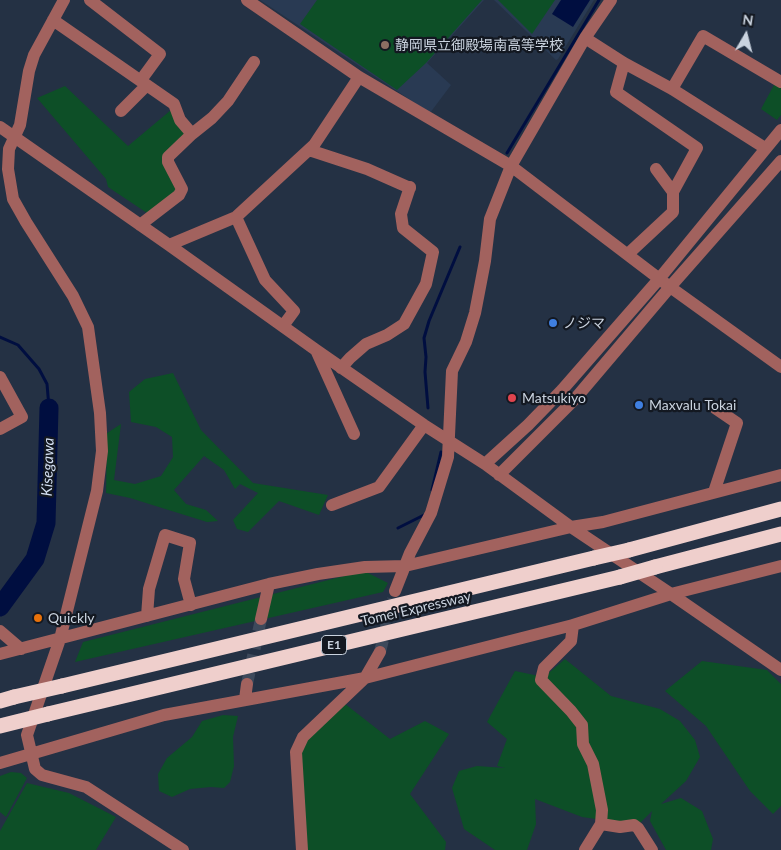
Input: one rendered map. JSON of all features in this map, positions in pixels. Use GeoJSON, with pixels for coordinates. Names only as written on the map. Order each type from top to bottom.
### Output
{"type":"FeatureCollection","features":[{"type":"Feature","properties":{"kind":"highway","name":"Tomei Expressway"},"geometry":{"type":"LineString","coordinates":[[7,699],[629,550],[781,509]]}},
{"type":"Feature","properties":{"kind":"highway","name":"Tomei Expressway"},"geometry":{"type":"LineString","coordinates":[[0,726],[620,577],[781,534]]}},
{"type":"Feature","properties":{"kind":"street"},"geometry":{"type":"LineString","coordinates":[[64,0],[34,55],[29,71],[20,125],[10,149],[8,169],[13,199],[73,296],[88,327],[100,413],[102,451],[97,491],[60,639],[27,735],[35,769],[42,775],[86,786],[183,850]]}},
{"type":"Feature","properties":{"kind":"street"},"geometry":{"type":"LineString","coordinates":[[90,0],[160,54],[144,83],[120,111]]}},
{"type":"Feature","properties":{"kind":"street"},"geometry":{"type":"LineString","coordinates":[[247,0],[359,77],[512,166],[659,279],[781,367]]}},
{"type":"Feature","properties":{"kind":"street"},"geometry":{"type":"LineString","coordinates":[[396,591],[410,553],[431,513],[448,457],[452,371],[466,342],[475,312],[485,261],[490,219],[512,166],[585,38],[611,0]]}},
{"type":"Feature","properties":{"kind":"street"},"geometry":{"type":"LineString","coordinates":[[53,20],[174,104],[180,120],[192,134]]}},
{"type":"Feature","properties":{"kind":"street"},"geometry":{"type":"LineString","coordinates":[[672,89],[703,36],[781,82]]}},
{"type":"Feature","properties":{"kind":"street"},"geometry":{"type":"LineString","coordinates":[[585,38],[624,64],[672,89],[765,148]]}},
{"type":"Feature","properties":{"kind":"street"},"geometry":{"type":"LineString","coordinates":[[140,225],[179,195],[182,189],[168,162],[168,157],[212,118],[228,100],[254,62]]}},
{"type":"Feature","properties":{"kind":"street"},"geometry":{"type":"LineString","coordinates":[[624,64],[616,92],[697,148],[673,192],[673,212],[628,254]]}},
{"type":"Feature","properties":{"kind":"street"},"geometry":{"type":"LineString","coordinates":[[169,245],[236,217],[314,145],[359,77]]}},
{"type":"Feature","properties":{"kind":"street"},"geometry":{"type":"LineString","coordinates":[[0,127],[424,426],[485,464],[571,527],[781,670]]}},
{"type":"Feature","properties":{"kind":"street"},"geometry":{"type":"LineString","coordinates":[[485,464],[528,425],[562,390],[659,279],[781,130]]}},
{"type":"Feature","properties":{"kind":"street"},"geometry":{"type":"LineString","coordinates":[[309,150],[367,169],[410,188],[401,214],[403,228],[433,252],[426,284],[404,324],[387,335],[366,344],[342,368]]}},
{"type":"Feature","properties":{"kind":"street"},"geometry":{"type":"LineString","coordinates":[[499,475],[575,399],[781,161]]}},
{"type":"Feature","properties":{"kind":"street"},"geometry":{"type":"LineString","coordinates":[[656,168],[673,192]]}},
{"type":"Feature","properties":{"kind":"street"},"geometry":{"type":"LineString","coordinates":[[236,217],[265,280],[294,311],[283,326]]}},
{"type":"Feature","properties":{"kind":"street"},"geometry":{"type":"LineString","coordinates":[[316,350],[354,434]]}},
{"type":"Feature","properties":{"kind":"street"},"geometry":{"type":"LineString","coordinates":[[0,377],[22,417],[0,429]]}},
{"type":"Feature","properties":{"kind":"street"},"geometry":{"type":"LineString","coordinates":[[714,492],[737,422],[715,408]]}},
{"type":"Feature","properties":{"kind":"street"},"geometry":{"type":"LineString","coordinates":[[332,506],[379,487],[424,426]]}},
{"type":"Feature","properties":{"kind":"street"},"geometry":{"type":"LineString","coordinates":[[0,654],[269,584],[365,567],[405,566],[571,527],[603,522],[781,475]]}},
{"type":"Feature","properties":{"kind":"street"},"geometry":{"type":"LineString","coordinates":[[147,616],[149,588],[165,534],[190,543],[184,579],[191,605]]}},
{"type":"Feature","properties":{"kind":"street"},"geometry":{"type":"LineString","coordinates":[[0,763],[164,714],[365,678],[573,625],[671,594],[781,566]]}},
{"type":"Feature","properties":{"kind":"street"},"geometry":{"type":"LineString","coordinates":[[261,619],[269,584]]}},
{"type":"Feature","properties":{"kind":"street"},"geometry":{"type":"LineString","coordinates":[[573,625],[571,641],[544,668],[541,680],[582,725],[583,744],[593,764],[602,810],[601,824],[585,850]]}},
{"type":"Feature","properties":{"kind":"street"},"geometry":{"type":"LineString","coordinates":[[0,631],[21,649]]}},
{"type":"Feature","properties":{"kind":"street"},"geometry":{"type":"LineString","coordinates":[[302,850],[296,752],[304,737],[365,678],[380,652]]}},
{"type":"Feature","properties":{"kind":"street"},"geometry":{"type":"LineString","coordinates":[[245,699],[247,684]]}},
{"type":"Feature","properties":{"kind":"street"},"geometry":{"type":"LineString","coordinates":[[601,824],[634,825],[652,850]]}},
{"type":"Feature","properties":{"kind":"shaded area","name":"静岡県立御殿場南高等学校"},"geometry":{"type":"Polygon","coordinates":[[[260,0],[484,0],[427,63],[451,85],[430,113],[260,0]]]}},
{"type":"Feature","properties":{"kind":"shaded area","name":"静岡県立御殿場南高等学校"},"geometry":{"type":"Polygon","coordinates":[[[494,0],[594,0],[556,60],[494,0]]]}},
{"type":"Feature","properties":{"kind":"shaded area"},"geometry":{"type":"Polygon","coordinates":[[[561,0],[590,0],[573,27],[552,14],[561,0]]]}},
{"type":"Feature","properties":{"kind":"green space","name":"静岡県立御殿場南高等学校"},"geometry":{"type":"Polygon","coordinates":[[[317,0],[482,0],[426,63],[397,90],[300,24],[317,0]]]}},
{"type":"Feature","properties":{"kind":"green space"},"geometry":{"type":"Polygon","coordinates":[[[498,0],[555,0],[532,34],[498,0]]]}},
{"type":"Feature","properties":{"kind":"green space"},"geometry":{"type":"Polygon","coordinates":[[[775,83],[781,86],[781,115],[777,120],[761,109],[775,83]]]}},
{"type":"Feature","properties":{"kind":"green space"},"geometry":{"type":"Polygon","coordinates":[[[65,86],[128,146],[171,110],[185,136],[168,162],[180,189],[147,213],[108,187],[106,179],[37,98],[65,86]]]}},
{"type":"Feature","properties":{"kind":"green space"},"geometry":{"type":"Polygon","coordinates":[[[173,373],[201,430],[253,483],[328,495],[319,515],[279,501],[248,532],[237,529],[233,520],[258,493],[240,484],[235,489],[224,470],[204,456],[174,490],[186,504],[206,510],[218,521],[207,522],[130,498],[106,493],[107,433],[121,424],[114,480],[135,484],[161,476],[173,457],[172,437],[156,427],[131,422],[129,392],[145,379],[173,373]]]}},
{"type":"Feature","properties":{"kind":"green space"},"geometry":{"type":"Polygon","coordinates":[[[364,571],[388,583],[383,592],[75,662],[83,642],[364,571]]]}},
{"type":"Feature","properties":{"kind":"green space"},"geometry":{"type":"Polygon","coordinates":[[[565,659],[611,696],[660,709],[680,721],[695,740],[700,757],[686,781],[661,804],[681,798],[702,811],[713,839],[711,850],[666,850],[650,821],[652,811],[638,825],[582,817],[535,799],[536,824],[527,850],[495,850],[464,829],[452,788],[459,771],[477,766],[505,768],[497,766],[507,739],[487,722],[515,671],[544,677],[565,659]]]}},
{"type":"Feature","properties":{"kind":"green space"},"geometry":{"type":"Polygon","coordinates":[[[702,661],[767,670],[781,684],[781,806],[773,814],[750,791],[706,726],[665,691],[702,661]]]}},
{"type":"Feature","properties":{"kind":"green space"},"geometry":{"type":"Polygon","coordinates":[[[340,700],[390,739],[425,721],[449,734],[410,794],[446,842],[445,850],[301,850],[299,746],[340,700]]]}},
{"type":"Feature","properties":{"kind":"green space"},"geometry":{"type":"Polygon","coordinates":[[[223,715],[238,716],[233,737],[234,766],[230,782],[224,788],[190,789],[172,797],[159,791],[158,774],[167,758],[192,737],[202,721],[223,715]]]}},
{"type":"Feature","properties":{"kind":"green space"},"geometry":{"type":"Polygon","coordinates":[[[11,772],[21,773],[27,778],[6,817],[0,812],[0,776],[11,772]]]}},
{"type":"Feature","properties":{"kind":"green space"},"geometry":{"type":"Polygon","coordinates":[[[27,783],[69,793],[116,817],[96,850],[0,850],[0,831],[27,783]]]}},
{"type":"Feature","properties":{"kind":"waterway"},"geometry":{"type":"LineString","coordinates":[[507,153],[599,0]]}},
{"type":"Feature","properties":{"kind":"waterway"},"geometry":{"type":"LineString","coordinates":[[428,408],[424,338],[429,321],[460,247]]}},
{"type":"Feature","properties":{"kind":"waterway","name":"Kisegawa"},"geometry":{"type":"LineString","coordinates":[[0,337],[18,345],[39,369],[47,384],[49,408]]}},
{"type":"Feature","properties":{"kind":"waterway","name":"Kisegawa"},"geometry":{"type":"LineString","coordinates":[[0,607],[35,559],[46,523],[49,408]]}},
{"type":"Feature","properties":{"kind":"waterway"},"geometry":{"type":"LineString","coordinates":[[432,490],[441,452]]}},
{"type":"Feature","properties":{"kind":"waterway"},"geometry":{"type":"LineString","coordinates":[[398,528],[424,515]]}},
{"type":"Feature","properties":{"kind":"tunnel"},"geometry":{"type":"LineString","coordinates":[[380,652],[393,599]]}},
{"type":"Feature","properties":{"kind":"tunnel"},"geometry":{"type":"LineString","coordinates":[[247,684],[261,619]]}},
{"type":"Feature","properties":{"kind":"place","name":"静岡県立御殿場南高等学校"},"geometry":{"type":"Point","coordinates":[385,45]}},
{"type":"Feature","properties":{"kind":"place","name":"ノジマ"},"geometry":{"type":"Point","coordinates":[553,323]}},
{"type":"Feature","properties":{"kind":"place","name":"Matsukiyo"},"geometry":{"type":"Point","coordinates":[512,398]}},
{"type":"Feature","properties":{"kind":"place","name":"Maxvalu Tokai"},"geometry":{"type":"Point","coordinates":[639,405]}},
{"type":"Feature","properties":{"kind":"place","name":"Quickly"},"geometry":{"type":"Point","coordinates":[38,618]}}]}
